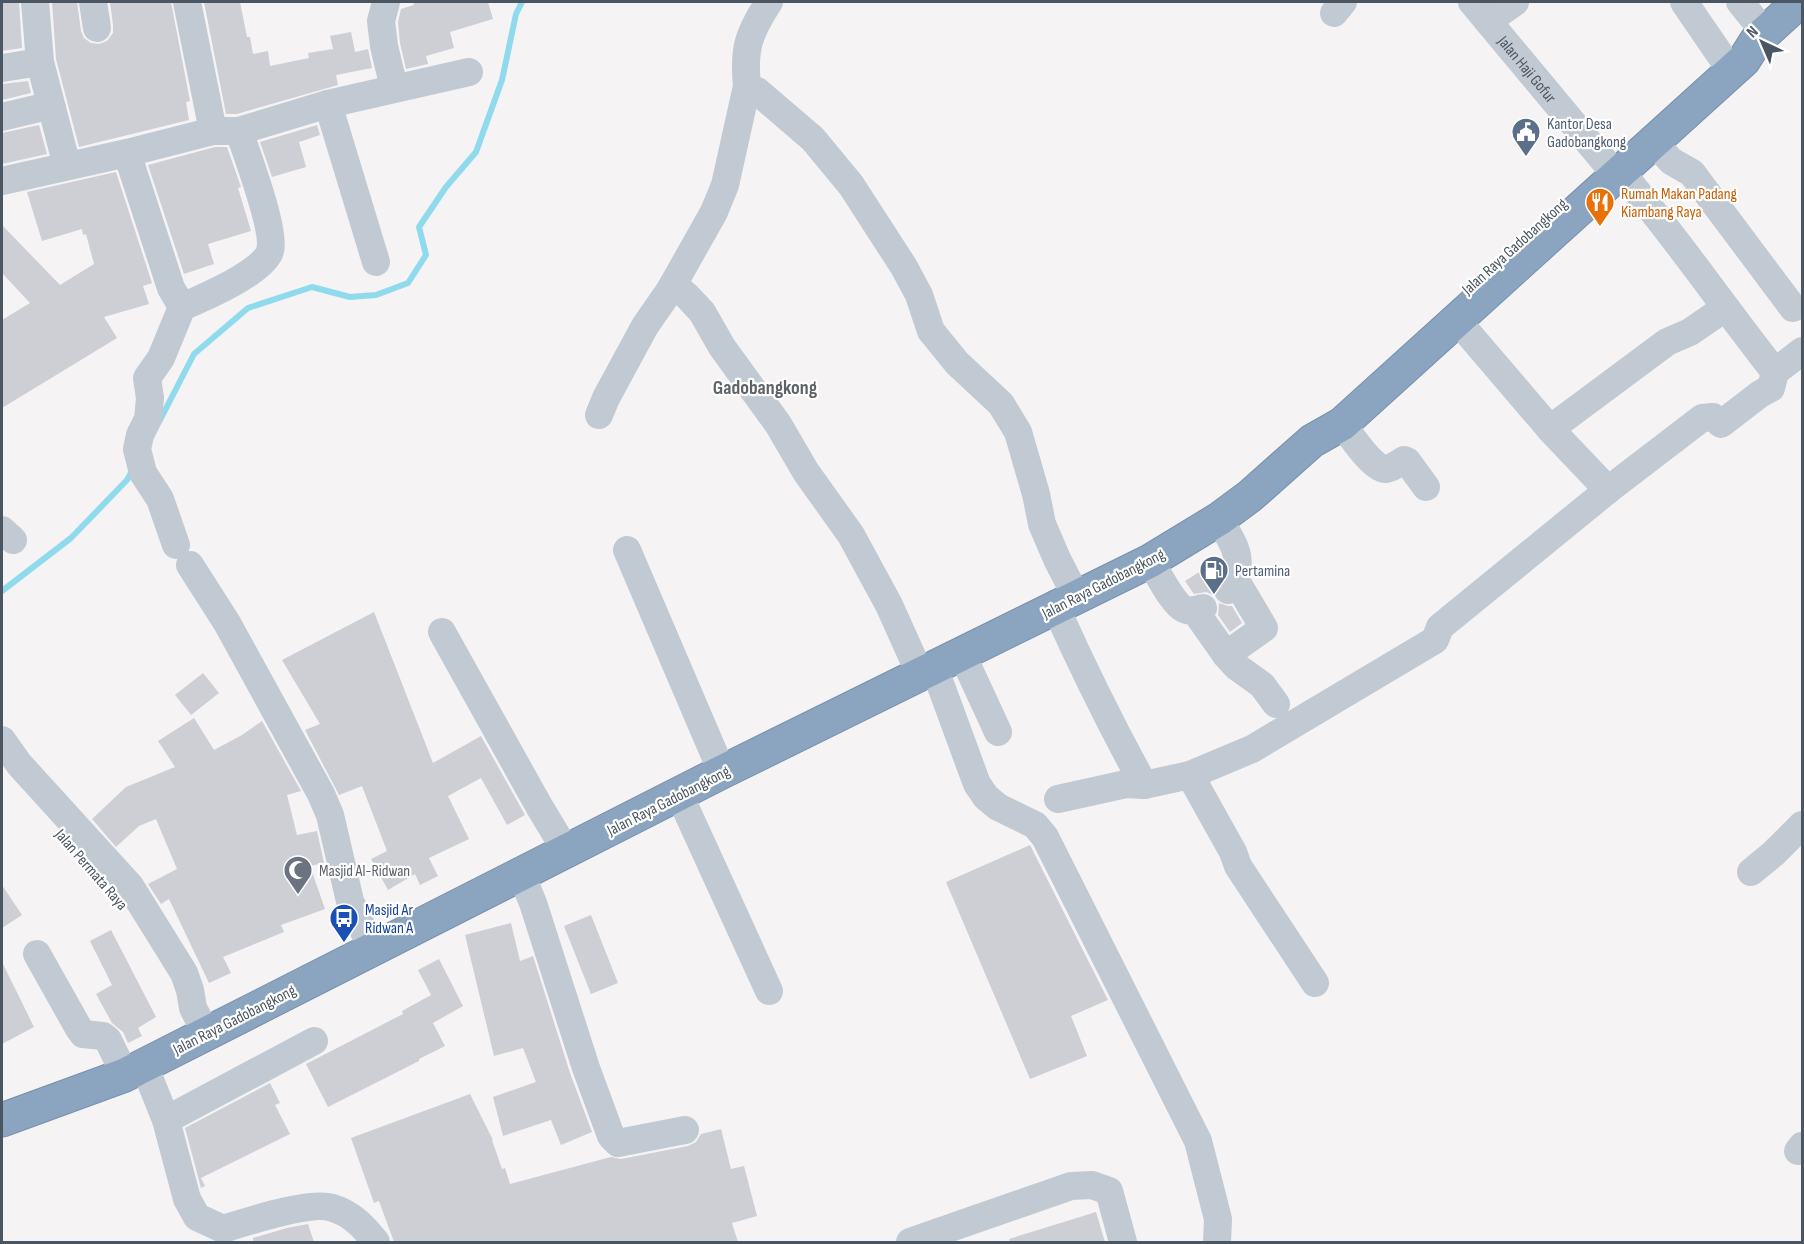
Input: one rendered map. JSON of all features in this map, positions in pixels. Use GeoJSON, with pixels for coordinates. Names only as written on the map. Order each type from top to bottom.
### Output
{"type":"FeatureCollection","features":[{"type":"Feature","properties":{"kind":"highway","name":"Jalan Raya Gadobangkong"},"geometry":{"type":"LineString","coordinates":[[1312,441],[1330,411],[1614,167],[1654,142],[1744,60],[1760,37],[1799,2]]}},
{"type":"Feature","properties":{"kind":"highway","name":"Jalan Raya Gadobangkong"},"geometry":{"type":"LineString","coordinates":[[2,1120],[135,1070],[199,1021],[372,949],[722,772],[1150,561],[1218,519],[1250,495],[1312,441],[1342,424],[1456,319],[1723,59],[1734,49],[1760,37]]}},
{"type":"Feature","properties":{"kind":"street"},"geometry":{"type":"LineString","coordinates":[[35,2],[40,62],[68,166]]}},
{"type":"Feature","properties":{"kind":"street"},"geometry":{"type":"LineString","coordinates":[[187,2],[226,131],[270,228],[270,251],[256,269],[204,298],[182,307],[161,358],[147,378],[150,398],[148,419],[140,435],[140,461],[160,499],[183,555],[227,623],[321,794],[330,815],[350,902],[372,949]]}},
{"type":"Feature","properties":{"kind":"street"},"geometry":{"type":"LineString","coordinates":[[386,2],[381,21],[384,46],[394,88]]}},
{"type":"Feature","properties":{"kind":"street"},"geometry":{"type":"LineString","coordinates":[[599,415],[645,326],[670,290],[714,212],[725,184],[747,86],[748,41],[769,2]]}},
{"type":"Feature","properties":{"kind":"street"},"geometry":{"type":"LineString","coordinates":[[1480,11],[1515,2]]}},
{"type":"Feature","properties":{"kind":"street"},"geometry":{"type":"LineString","coordinates":[[1684,2],[1723,59]]}},
{"type":"Feature","properties":{"kind":"street"},"geometry":{"type":"LineString","coordinates":[[1740,2],[1760,37]]}},
{"type":"Feature","properties":{"kind":"street","name":"Jalan Haji Gofur"},"geometry":{"type":"LineString","coordinates":[[1480,11],[1655,212],[1775,372]]}},
{"type":"Feature","properties":{"kind":"street"},"geometry":{"type":"LineString","coordinates":[[2,68],[40,62]]}},
{"type":"Feature","properties":{"kind":"street"},"geometry":{"type":"LineString","coordinates":[[7,185],[68,166],[226,131],[328,104],[469,72]]}},
{"type":"Feature","properties":{"kind":"street"},"geometry":{"type":"LineString","coordinates":[[747,86],[757,91],[813,139],[851,185],[904,267],[919,295],[931,331],[957,363],[1001,404],[1018,432],[1042,524],[1057,559],[1066,603],[1101,706],[1144,785]]}},
{"type":"Feature","properties":{"kind":"street"},"geometry":{"type":"LineString","coordinates":[[328,104],[376,262]]}},
{"type":"Feature","properties":{"kind":"street"},"geometry":{"type":"LineString","coordinates":[[2,117],[44,107],[52,108]]}},
{"type":"Feature","properties":{"kind":"street"},"geometry":{"type":"LineString","coordinates":[[1654,142],[1671,161],[1692,173],[1793,308]]}},
{"type":"Feature","properties":{"kind":"street"},"geometry":{"type":"LineString","coordinates":[[127,153],[171,288],[182,307]]}},
{"type":"Feature","properties":{"kind":"street"},"geometry":{"type":"LineString","coordinates":[[670,290],[681,291],[702,312],[728,355],[778,424],[813,482],[851,535],[889,605],[998,732]]}},
{"type":"Feature","properties":{"kind":"street"},"geometry":{"type":"LineString","coordinates":[[1550,429],[1667,342],[1690,332],[1725,308]]}},
{"type":"Feature","properties":{"kind":"street"},"geometry":{"type":"LineString","coordinates":[[1456,319],[1550,429],[1608,490]]}},
{"type":"Feature","properties":{"kind":"street"},"geometry":{"type":"LineString","coordinates":[[1058,799],[1126,784],[1144,785],[1190,775],[1252,749],[1435,640],[1440,627],[1608,490],[1702,418],[1713,417],[1721,424],[1771,388],[1775,372],[1803,351]]}},
{"type":"Feature","properties":{"kind":"street"},"geometry":{"type":"LineString","coordinates":[[1342,424],[1379,468],[1387,469],[1404,460],[1407,461],[1426,488]]}},
{"type":"Feature","properties":{"kind":"street"},"geometry":{"type":"LineString","coordinates":[[1218,519],[1233,543],[1239,566],[1232,584],[1264,628],[1226,655]]}},
{"type":"Feature","properties":{"kind":"street"},"geometry":{"type":"LineString","coordinates":[[627,550],[722,772]]}},
{"type":"Feature","properties":{"kind":"street"},"geometry":{"type":"LineString","coordinates":[[1150,561],[1177,603],[1185,609],[1199,609],[1226,655],[1237,667],[1262,685],[1276,704]]}},
{"type":"Feature","properties":{"kind":"street"},"geometry":{"type":"LineString","coordinates":[[442,632],[566,851]]}},
{"type":"Feature","properties":{"kind":"street"},"geometry":{"type":"LineString","coordinates":[[939,665],[977,784],[986,797],[998,807],[1035,825],[1045,837],[1198,1141],[1218,1219],[1217,1242]]}},
{"type":"Feature","properties":{"kind":"street"},"geometry":{"type":"LineString","coordinates":[[2,740],[19,764],[130,886],[184,973],[199,1021]]}},
{"type":"Feature","properties":{"kind":"street","name":"Jalan Permata Raya"},"geometry":{"type":"LineString","coordinates":[[3,772],[119,895],[170,981],[199,1021]]}},
{"type":"Feature","properties":{"kind":"street"},"geometry":{"type":"LineString","coordinates":[[1190,775],[1233,852],[1238,866],[1315,983]]}},
{"type":"Feature","properties":{"kind":"street"},"geometry":{"type":"LineString","coordinates":[[679,794],[769,991]]}},
{"type":"Feature","properties":{"kind":"street"},"geometry":{"type":"LineString","coordinates":[[1751,872],[1803,825]]}},
{"type":"Feature","properties":{"kind":"street"},"geometry":{"type":"LineString","coordinates":[[521,874],[533,903],[586,1068],[611,1136],[618,1143],[685,1130]]}},
{"type":"Feature","properties":{"kind":"street"},"geometry":{"type":"LineString","coordinates":[[37,954],[83,1034],[103,1036],[135,1070],[165,1120],[187,1199],[197,1217],[223,1229],[295,1209],[330,1206],[363,1225],[376,1242]]}},
{"type":"Feature","properties":{"kind":"street"},"geometry":{"type":"LineString","coordinates":[[165,1120],[314,1041]]}},
{"type":"Feature","properties":{"kind":"street"},"geometry":{"type":"LineString","coordinates":[[910,1242],[1071,1186],[1092,1185],[1109,1191],[1123,1242]]}},
{"type":"Feature","properties":{"kind":"building"},"geometry":{"type":"Polygon","coordinates":[[[2,2],[19,2],[22,48],[2,51],[2,2]]]}},
{"type":"Feature","properties":{"kind":"building"},"geometry":{"type":"Polygon","coordinates":[[[52,2],[77,2],[84,38],[91,43],[99,44],[107,41],[113,33],[110,2],[171,2],[190,101],[186,102],[189,120],[79,147],[56,59],[52,2]]]}},
{"type":"Feature","properties":{"kind":"building"},"geometry":{"type":"Polygon","coordinates":[[[204,2],[240,2],[253,54],[268,51],[270,66],[309,58],[308,53],[333,49],[330,36],[351,32],[355,52],[368,49],[372,68],[336,75],[338,85],[237,114],[226,114],[204,2]]]}},
{"type":"Feature","properties":{"kind":"building"},"geometry":{"type":"Polygon","coordinates":[[[413,2],[488,2],[493,19],[450,32],[454,48],[426,56],[428,64],[406,69],[398,22],[401,9],[414,5],[413,2]]]}},
{"type":"Feature","properties":{"kind":"building"},"geometry":{"type":"Polygon","coordinates":[[[28,81],[31,93],[2,100],[2,84],[28,81]]]}},
{"type":"Feature","properties":{"kind":"building"},"geometry":{"type":"Polygon","coordinates":[[[39,125],[47,154],[2,164],[2,133],[39,125]]]}},
{"type":"Feature","properties":{"kind":"building"},"geometry":{"type":"Polygon","coordinates":[[[317,125],[320,135],[299,142],[306,167],[272,177],[260,142],[317,125]]]}},
{"type":"Feature","properties":{"kind":"building"},"geometry":{"type":"Polygon","coordinates":[[[215,147],[227,147],[241,187],[238,188],[251,231],[208,244],[214,264],[184,274],[148,165],[215,147]]]}},
{"type":"Feature","properties":{"kind":"building"},"geometry":{"type":"Polygon","coordinates":[[[116,172],[152,283],[143,286],[149,304],[104,317],[117,338],[2,408],[2,320],[30,303],[2,273],[2,225],[60,285],[94,264],[86,234],[83,235],[82,229],[42,241],[27,192],[116,172]]]}},
{"type":"Feature","properties":{"kind":"building"},"geometry":{"type":"Polygon","coordinates":[[[1212,564],[1218,574],[1212,590],[1213,595],[1206,592],[1194,594],[1185,581],[1212,564]]]}},
{"type":"Feature","properties":{"kind":"building"},"geometry":{"type":"Polygon","coordinates":[[[1219,603],[1232,606],[1242,623],[1230,632],[1218,615],[1219,603]]]}},
{"type":"Feature","properties":{"kind":"building"},"geometry":{"type":"Polygon","coordinates":[[[374,612],[433,763],[481,736],[525,815],[507,825],[481,778],[448,796],[469,839],[429,858],[438,876],[420,885],[415,874],[388,890],[371,859],[387,851],[362,786],[339,795],[305,730],[320,724],[282,660],[374,612]]]}},
{"type":"Feature","properties":{"kind":"building"},"geometry":{"type":"Polygon","coordinates":[[[203,673],[219,693],[191,715],[175,695],[203,673]]]}},
{"type":"Feature","properties":{"kind":"building"},"geometry":{"type":"Polygon","coordinates":[[[194,718],[214,750],[262,721],[301,791],[287,795],[297,835],[317,831],[324,863],[310,866],[325,909],[281,925],[284,932],[223,957],[231,973],[209,983],[169,899],[161,904],[148,884],[177,869],[156,819],[139,826],[116,847],[92,819],[126,787],[175,767],[158,741],[194,718]]]}},
{"type":"Feature","properties":{"kind":"building"},"geometry":{"type":"Polygon","coordinates":[[[1030,845],[1108,1000],[1071,1016],[1087,1056],[1030,1079],[946,882],[1030,845]]]}},
{"type":"Feature","properties":{"kind":"building"},"geometry":{"type":"Polygon","coordinates":[[[2,885],[22,915],[2,928],[2,885]]]}},
{"type":"Feature","properties":{"kind":"building"},"geometry":{"type":"Polygon","coordinates":[[[591,915],[618,983],[591,994],[564,926],[591,915]]]}},
{"type":"Feature","properties":{"kind":"building"},"geometry":{"type":"Polygon","coordinates":[[[511,923],[520,961],[533,956],[570,1073],[592,1132],[561,1145],[551,1120],[503,1136],[493,1097],[536,1082],[523,1048],[494,1056],[465,935],[511,923]]]}},
{"type":"Feature","properties":{"kind":"building"},"geometry":{"type":"Polygon","coordinates":[[[111,930],[156,1017],[138,1028],[142,1036],[128,1043],[123,1032],[112,1023],[96,994],[112,985],[90,941],[111,930]]]}},
{"type":"Feature","properties":{"kind":"building"},"geometry":{"type":"Polygon","coordinates":[[[439,959],[463,1006],[433,1023],[445,1046],[328,1107],[306,1064],[403,1014],[402,1011],[431,995],[418,970],[439,959]]]}},
{"type":"Feature","properties":{"kind":"building"},"geometry":{"type":"Polygon","coordinates":[[[2,962],[34,1027],[2,1044],[2,962]]]}},
{"type":"Feature","properties":{"kind":"building"},"geometry":{"type":"Polygon","coordinates":[[[270,1083],[280,1103],[275,1105],[290,1134],[201,1178],[205,1186],[201,1188],[185,1128],[270,1083]]]}},
{"type":"Feature","properties":{"kind":"building"},"geometry":{"type":"Polygon","coordinates":[[[470,1094],[493,1140],[502,1169],[505,1168],[510,1184],[611,1157],[621,1159],[688,1146],[696,1142],[701,1134],[721,1129],[731,1169],[744,1166],[757,1216],[732,1223],[738,1242],[394,1242],[379,1201],[374,1203],[351,1138],[470,1094]]]}},
{"type":"Feature","properties":{"kind":"building"},"geometry":{"type":"Polygon","coordinates":[[[1096,1212],[1105,1242],[1010,1242],[1009,1239],[1096,1212]]]}},
{"type":"Feature","properties":{"kind":"building"},"geometry":{"type":"Polygon","coordinates":[[[308,1224],[314,1242],[253,1242],[253,1238],[308,1224]]]}},
{"type":"Feature","properties":{"kind":"waterway"},"geometry":{"type":"LineString","coordinates":[[159,422],[194,354],[248,308],[312,287],[350,297],[376,295],[408,283],[426,255],[419,227],[446,187],[476,152],[502,80],[516,14],[522,2]]}},
{"type":"Feature","properties":{"kind":"waterway"},"geometry":{"type":"LineString","coordinates":[[2,591],[71,538],[127,480],[132,471]]}},
{"type":"Feature","properties":{"kind":"place","name":"Kantor Desa Gadobangkong"},"geometry":{"type":"Point","coordinates":[1526,158]}},
{"type":"Feature","properties":{"kind":"place","name":"Rumah Makan Padang Kiambang Raya"},"geometry":{"type":"Point","coordinates":[1600,228]}},
{"type":"Feature","properties":{"kind":"place","name":"Pertamina"},"geometry":{"type":"Point","coordinates":[1214,596]}},
{"type":"Feature","properties":{"kind":"place","name":"Masjid Al-Ridwan"},"geometry":{"type":"Point","coordinates":[298,896]}},
{"type":"Feature","properties":{"kind":"place","name":"Masjid Ar Ridwan A"},"geometry":{"type":"Point","coordinates":[344,944]}},
{"type":"Feature","properties":{"kind":"district","name":"Gadobangkong"},"geometry":{"type":"Point","coordinates":[765,387]}}]}
